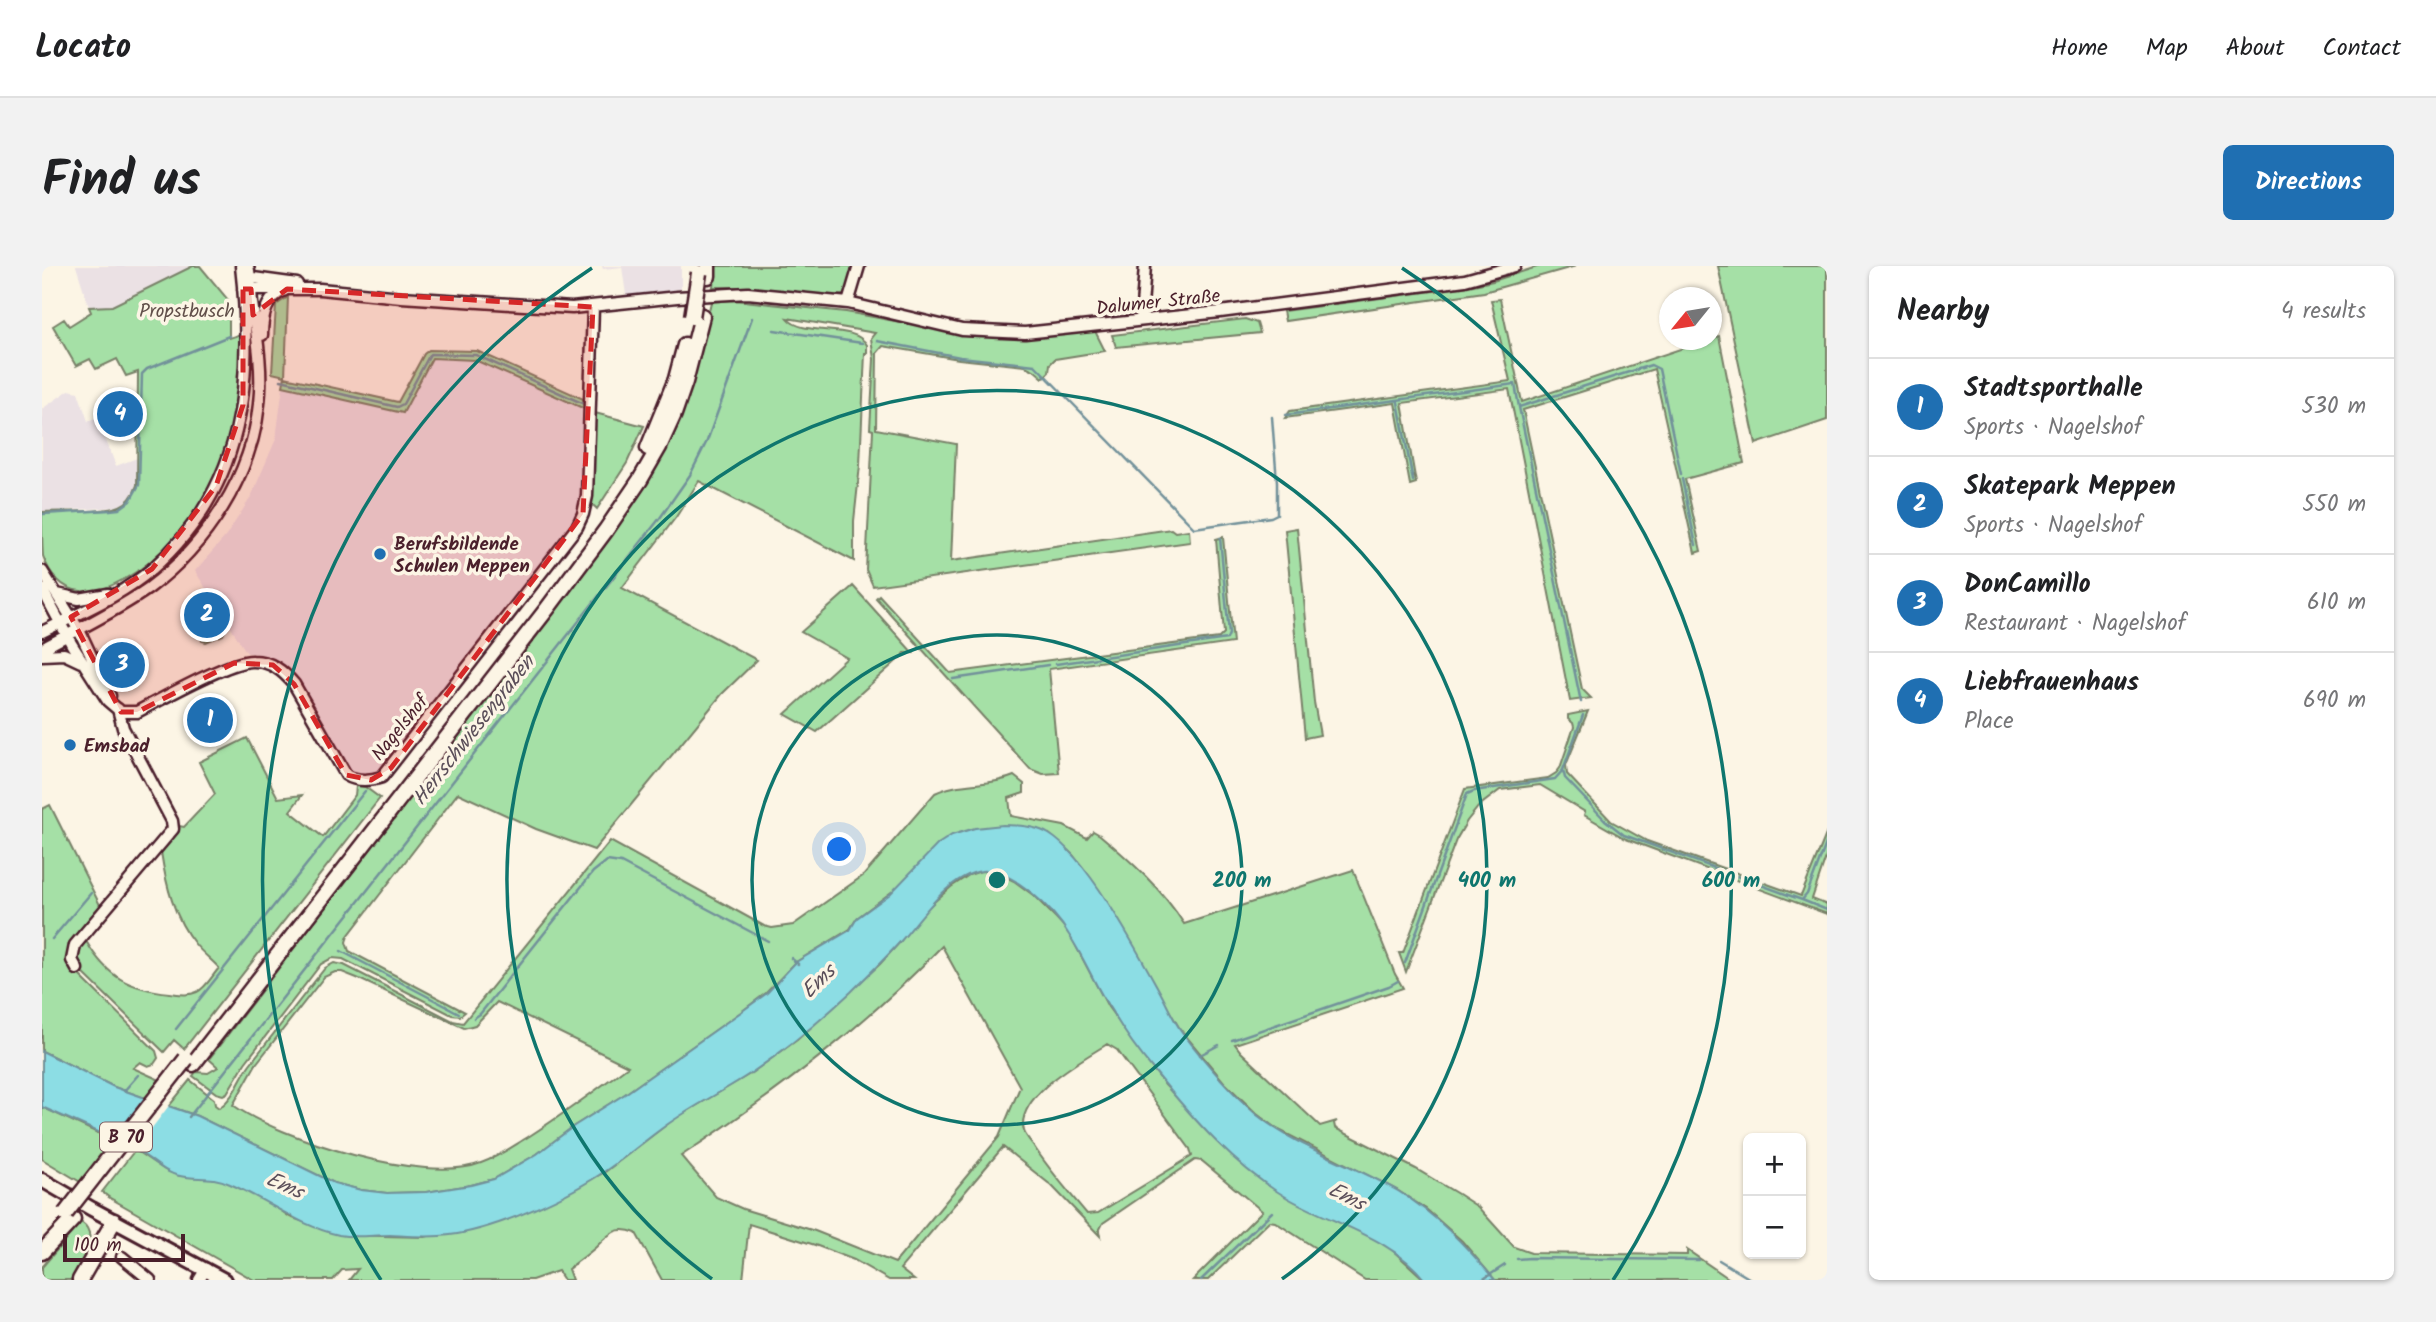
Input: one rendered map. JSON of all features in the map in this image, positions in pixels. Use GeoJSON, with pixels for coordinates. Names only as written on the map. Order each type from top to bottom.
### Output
{"type":"FeatureCollection","features":[{"type":"Feature","properties":{"kind":"highway","name":"B 70"},"geometry":{"type":"LineString","coordinates":[[42,1252],[547,609],[627,500],[659,447],[688,373],[704,270]]}},
{"type":"Feature","properties":{"kind":"highway","name":"B 70"},"geometry":{"type":"LineString","coordinates":[[42,1238],[69,1216]]}},
{"type":"Feature","properties":{"kind":"highway"},"geometry":{"type":"LineString","coordinates":[[80,1280],[114,1221]]}},
{"type":"Feature","properties":{"kind":"main road"},"geometry":{"type":"LineString","coordinates":[[42,1180],[202,1275],[224,1280]]}},
{"type":"Feature","properties":{"kind":"street"},"geometry":{"type":"LineString","coordinates":[[241,266],[247,273],[320,289]]}},
{"type":"Feature","properties":{"kind":"street"},"geometry":{"type":"LineString","coordinates":[[848,303],[859,266]]}},
{"type":"Feature","properties":{"kind":"street"},"geometry":{"type":"LineString","coordinates":[[1142,320],[1145,266]]}},
{"type":"Feature","properties":{"kind":"street","name":"Dalumer Straße"},"geometry":{"type":"LineString","coordinates":[[320,289],[544,307],[593,307],[677,297],[734,294],[848,303],[962,330],[1025,333],[1465,280],[1488,270],[1515,266]]}},
{"type":"Feature","properties":{"kind":"street"},"geometry":{"type":"LineString","coordinates":[[42,632],[118,592],[152,569],[201,513],[230,457],[243,405],[247,273]]}},
{"type":"Feature","properties":{"kind":"street"},"geometry":{"type":"LineString","coordinates":[[247,289],[320,289]]}},
{"type":"Feature","properties":{"kind":"street"},"geometry":{"type":"LineString","coordinates":[[247,289],[261,370]]}},
{"type":"Feature","properties":{"kind":"street"},"geometry":{"type":"LineString","coordinates":[[42,649],[150,587],[182,559],[214,520],[247,457],[259,406],[264,312],[272,298],[287,289]]}},
{"type":"Feature","properties":{"kind":"street","name":"Nagelshof"},"geometry":{"type":"LineString","coordinates":[[121,712],[137,712],[234,663],[253,661],[273,665],[294,684],[346,775],[360,780],[382,777],[577,527],[583,514],[587,496],[593,307]]}},
{"type":"Feature","properties":{"kind":"street"},"geometry":{"type":"LineString","coordinates":[[42,571],[79,630],[114,704],[121,712],[124,728],[172,821],[173,829],[75,945],[72,960],[76,969]]}},
{"type":"Feature","properties":{"kind":"street"},"geometry":{"type":"LineString","coordinates":[[42,589],[82,662],[108,701],[121,712]]}},
{"type":"Feature","properties":{"kind":"street"},"geometry":{"type":"LineString","coordinates":[[57,594],[79,599],[118,592]]}},
{"type":"Feature","properties":{"kind":"street"},"geometry":{"type":"LineString","coordinates":[[42,655],[64,653],[82,662]]}},
{"type":"Feature","properties":{"kind":"street"},"geometry":{"type":"LineString","coordinates":[[122,1257],[150,1280]]}},
{"type":"Feature","properties":{"kind":"highlighted area"},"geometry":{"type":"Polygon","coordinates":[[[243,289],[251,289],[253,315],[287,289],[593,307],[583,514],[391,768],[371,780],[346,775],[294,684],[273,665],[234,663],[137,712],[121,712],[71,617],[152,569],[216,486],[243,405],[243,289]]]}},
{"type":"Feature","properties":{"kind":"shaded area"},"geometry":{"type":"Polygon","coordinates":[[[76,266],[193,266],[112,306],[89,307],[76,266]]]}},
{"type":"Feature","properties":{"kind":"shaded area"},"geometry":{"type":"Polygon","coordinates":[[[602,266],[681,266],[681,289],[626,295],[622,267],[603,269],[602,266]]]}},
{"type":"Feature","properties":{"kind":"shaded area","name":"Berufsbildende Schulen Meppen"},"geometry":{"type":"Polygon","coordinates":[[[432,358],[475,360],[587,410],[583,498],[573,524],[387,765],[370,775],[360,774],[347,768],[291,670],[276,659],[247,653],[195,571],[226,536],[251,497],[276,439],[283,386],[403,413],[432,358]]]}},
{"type":"Feature","properties":{"kind":"shaded area"},"geometry":{"type":"Polygon","coordinates":[[[69,390],[78,392],[88,421],[97,417],[116,466],[137,458],[136,489],[129,500],[118,507],[42,512],[42,409],[69,390]]]}},
{"type":"Feature","properties":{"kind":"green space","name":"Propstbusch"},"geometry":{"type":"Polygon","coordinates":[[[193,266],[200,266],[229,301],[229,338],[241,334],[240,395],[232,436],[221,467],[206,496],[188,523],[166,548],[113,585],[82,596],[81,591],[68,588],[57,580],[43,556],[42,512],[104,510],[120,506],[131,497],[137,485],[138,372],[126,376],[117,359],[96,369],[90,359],[76,366],[53,326],[64,319],[69,326],[91,312],[89,307],[112,306],[193,266]]]}},
{"type":"Feature","properties":{"kind":"green space"},"geometry":{"type":"Polygon","coordinates":[[[715,266],[853,266],[846,292],[835,296],[752,287],[713,287],[715,266]]]}},
{"type":"Feature","properties":{"kind":"green space"},"geometry":{"type":"Polygon","coordinates":[[[1540,266],[1576,266],[1484,292],[1285,321],[1283,311],[1463,287],[1493,281],[1540,266]]]}},
{"type":"Feature","properties":{"kind":"green space"},"geometry":{"type":"Polygon","coordinates":[[[1718,266],[1827,266],[1827,420],[1756,444],[1718,266]]]}},
{"type":"Feature","properties":{"kind":"green space"},"geometry":{"type":"Polygon","coordinates":[[[288,297],[285,377],[398,402],[424,354],[429,350],[477,351],[588,401],[587,410],[475,360],[432,358],[403,413],[283,386],[285,376],[272,373],[276,305],[288,297]]]}},
{"type":"Feature","properties":{"kind":"green space"},"geometry":{"type":"Polygon","coordinates":[[[1500,299],[1522,402],[1677,350],[1722,350],[1744,463],[1685,479],[1701,551],[1695,553],[1654,369],[1523,410],[1582,689],[1591,698],[1570,701],[1509,389],[1402,403],[1416,483],[1410,485],[1395,403],[1285,418],[1290,411],[1510,381],[1491,300],[1500,299]]]}},
{"type":"Feature","properties":{"kind":"green space"},"geometry":{"type":"Polygon","coordinates":[[[734,300],[846,312],[982,337],[1025,337],[1095,331],[1105,351],[1055,359],[1043,378],[1025,366],[959,359],[883,346],[877,353],[876,429],[956,444],[951,561],[1171,529],[1175,532],[1189,530],[1190,542],[873,586],[866,570],[873,430],[870,429],[874,359],[871,338],[875,333],[787,318],[804,327],[851,334],[867,345],[854,521],[854,561],[699,481],[676,517],[622,588],[757,660],[722,694],[594,850],[536,829],[458,793],[346,942],[349,951],[465,1012],[460,1016],[452,1015],[343,959],[332,958],[321,964],[245,1063],[227,1093],[216,1093],[193,1076],[196,1072],[208,1073],[218,1067],[209,1059],[633,505],[646,485],[677,419],[711,302],[734,300]]]}},
{"type":"Feature","properties":{"kind":"green space"},"geometry":{"type":"Polygon","coordinates":[[[1245,319],[1257,323],[1260,333],[1116,347],[1112,335],[1245,319]]]}},
{"type":"Feature","properties":{"kind":"green space"},"geometry":{"type":"Polygon","coordinates":[[[595,413],[644,426],[627,463],[597,509],[591,503],[595,413]]]}},
{"type":"Feature","properties":{"kind":"green space"},"geometry":{"type":"Polygon","coordinates":[[[1297,528],[1314,702],[1320,735],[1305,738],[1285,530],[1297,528]]]}},
{"type":"Feature","properties":{"kind":"green space"},"geometry":{"type":"Polygon","coordinates":[[[1223,537],[1233,643],[1049,669],[1059,773],[1043,774],[1030,769],[876,598],[879,595],[950,673],[1219,638],[1224,633],[1216,539],[1223,537]]]}},
{"type":"Feature","properties":{"kind":"green space"},"geometry":{"type":"Polygon","coordinates":[[[853,586],[913,653],[905,653],[817,732],[785,714],[847,658],[801,632],[853,586]]]}},
{"type":"Feature","properties":{"kind":"green space"},"geometry":{"type":"Polygon","coordinates":[[[206,592],[226,628],[223,635],[206,642],[202,641],[191,603],[206,592]]]}},
{"type":"Feature","properties":{"kind":"green space"},"geometry":{"type":"Polygon","coordinates":[[[1588,711],[1566,765],[1567,774],[1611,821],[1647,841],[1801,896],[1827,832],[1827,854],[1812,899],[1827,905],[1827,914],[1626,839],[1540,785],[1500,790],[1479,806],[1456,840],[1406,972],[1399,953],[1403,953],[1465,789],[1548,778],[1556,773],[1574,727],[1568,715],[1588,711]]]}},
{"type":"Feature","properties":{"kind":"green space"},"geometry":{"type":"Polygon","coordinates":[[[247,738],[278,798],[302,795],[290,811],[323,837],[355,795],[356,786],[365,787],[380,798],[184,1049],[174,1040],[164,1052],[78,968],[77,951],[82,942],[86,941],[102,964],[120,979],[155,991],[194,993],[209,982],[219,968],[188,934],[176,912],[168,889],[161,852],[179,831],[179,826],[184,827],[215,794],[199,762],[247,738]]]}},
{"type":"Feature","properties":{"kind":"green space"},"geometry":{"type":"Polygon","coordinates":[[[1014,776],[1024,784],[1024,793],[1009,798],[1011,816],[1064,826],[1087,838],[1093,831],[1100,835],[1146,876],[1184,924],[1353,870],[1403,988],[1235,1044],[1241,1052],[1320,1126],[1337,1121],[1334,1123],[1335,1128],[1416,1169],[1458,1194],[1478,1207],[1514,1247],[1531,1253],[1687,1255],[1687,1250],[1731,1280],[1495,1280],[1462,1241],[1426,1209],[1397,1190],[1277,1129],[1224,1082],[1180,1029],[1095,884],[1073,855],[1049,834],[897,888],[857,918],[850,929],[796,962],[766,993],[741,1012],[537,1154],[494,1179],[426,1192],[387,1193],[361,1190],[334,1183],[197,1116],[169,1106],[190,1080],[214,1099],[219,1108],[224,1104],[250,1064],[325,968],[334,963],[344,965],[453,1021],[463,1023],[610,841],[764,926],[772,928],[793,925],[864,875],[935,793],[944,789],[1014,776]],[[342,972],[324,977],[256,1064],[233,1105],[284,1132],[354,1155],[425,1168],[456,1168],[481,1163],[505,1151],[628,1066],[497,1002],[475,1025],[464,1028],[342,972]]]}},
{"type":"Feature","properties":{"kind":"green space"},"geometry":{"type":"Polygon","coordinates":[[[50,805],[102,909],[71,946],[70,966],[156,1051],[158,1058],[154,1064],[148,1066],[140,1062],[133,1068],[162,1081],[148,1099],[114,1087],[42,1051],[42,809],[50,805]]]}},
{"type":"Feature","properties":{"kind":"green space"},"geometry":{"type":"Polygon","coordinates":[[[981,871],[996,872],[1033,895],[1056,918],[1068,931],[1108,1007],[1165,1085],[1226,1150],[1390,1248],[1425,1280],[1365,1280],[1275,1222],[1269,1221],[1208,1280],[1193,1280],[1262,1211],[1202,1161],[1195,1160],[1103,1223],[1100,1236],[1052,1186],[1003,1147],[900,1269],[914,1280],[889,1280],[854,1260],[749,1224],[743,1280],[662,1280],[636,1233],[618,1230],[568,1269],[572,1280],[564,1280],[558,1271],[532,1280],[349,1280],[358,1269],[342,1270],[333,1280],[254,1280],[102,1192],[135,1150],[165,1170],[180,1176],[223,1180],[266,1200],[290,1217],[341,1235],[425,1237],[540,1206],[605,1172],[674,1119],[750,1074],[797,1040],[880,964],[925,910],[969,875],[981,871]],[[942,946],[882,1004],[818,1058],[681,1156],[716,1197],[743,1209],[815,1231],[895,1263],[999,1137],[1020,1087],[942,946]],[[1107,1044],[1053,1080],[1030,1105],[1024,1118],[1026,1136],[1087,1214],[1098,1213],[1192,1156],[1190,1149],[1117,1050],[1107,1044]]]}},
{"type":"Feature","properties":{"kind":"green space"},"geometry":{"type":"Polygon","coordinates":[[[42,1107],[115,1141],[82,1183],[42,1159],[42,1107]]]}},
{"type":"Feature","properties":{"kind":"green space"},"geometry":{"type":"Polygon","coordinates":[[[81,1222],[87,1228],[89,1242],[71,1280],[42,1280],[42,1267],[81,1222]]]}},
{"type":"Feature","properties":{"kind":"water","name":"Ems"},"geometry":{"type":"Polygon","coordinates":[[[1027,826],[1044,831],[1079,862],[1125,929],[1179,1027],[1217,1075],[1247,1106],[1290,1137],[1380,1181],[1412,1200],[1450,1231],[1495,1280],[1425,1280],[1395,1252],[1360,1232],[1304,1207],[1249,1171],[1200,1125],[1138,1050],[1105,1001],[1075,944],[1054,914],[1032,893],[1006,876],[994,872],[970,874],[946,889],[851,992],[803,1035],[751,1073],[686,1112],[617,1163],[574,1190],[511,1219],[469,1232],[435,1236],[358,1236],[324,1231],[223,1181],[174,1174],[136,1150],[42,1107],[42,1051],[114,1087],[197,1116],[334,1183],[387,1193],[426,1192],[494,1179],[537,1154],[767,993],[796,962],[850,930],[857,918],[890,894],[938,844],[952,835],[975,828],[1027,826]]]}},
{"type":"Feature","properties":{"kind":"pier"},"geometry":{"type":"Polygon","coordinates":[[[150,1096],[171,1103],[133,1153],[113,1144],[150,1096]]]}},
{"type":"Feature","properties":{"kind":"waterway","name":"Herrschwiesengraben"},"geometry":{"type":"LineString","coordinates":[[189,1117],[660,518],[690,475],[707,441],[752,318]]}},
{"type":"Feature","properties":{"kind":"waterway"},"geometry":{"type":"LineString","coordinates":[[774,330],[862,343]]}},
{"type":"Feature","properties":{"kind":"waterway"},"geometry":{"type":"LineString","coordinates":[[43,514],[119,509],[130,501],[139,485],[142,374],[147,369],[229,336]]}},
{"type":"Feature","properties":{"kind":"waterway"},"geometry":{"type":"LineString","coordinates":[[877,341],[960,357],[1035,365],[1194,528],[1277,514],[1272,417]]}},
{"type":"Feature","properties":{"kind":"waterway"},"geometry":{"type":"LineString","coordinates":[[281,380],[397,407],[403,404],[430,354],[476,355],[584,404]]}},
{"type":"Feature","properties":{"kind":"waterway"},"geometry":{"type":"LineString","coordinates":[[1286,415],[1515,384],[1519,407],[1651,365],[1659,369],[1681,474]]}},
{"type":"Feature","properties":{"kind":"waterway"},"geometry":{"type":"LineString","coordinates":[[1398,402],[1413,481]]}},
{"type":"Feature","properties":{"kind":"waterway"},"geometry":{"type":"LineString","coordinates":[[1519,407],[1581,702]]}},
{"type":"Feature","properties":{"kind":"waterway"},"geometry":{"type":"LineString","coordinates":[[1682,479],[1696,545]]}},
{"type":"Feature","properties":{"kind":"waterway"},"geometry":{"type":"LineString","coordinates":[[1056,664],[1227,639],[1229,634],[1220,538]]}},
{"type":"Feature","properties":{"kind":"waterway"},"geometry":{"type":"LineString","coordinates":[[953,679],[1048,665]]}},
{"type":"Feature","properties":{"kind":"waterway"},"geometry":{"type":"LineString","coordinates":[[1405,963],[1467,794],[1555,779],[1563,770],[1583,715]]}},
{"type":"Feature","properties":{"kind":"waterway"},"geometry":{"type":"LineString","coordinates":[[1563,770],[1565,778],[1605,820],[1624,835],[1802,900],[1807,894],[1827,841]]}},
{"type":"Feature","properties":{"kind":"waterway"},"geometry":{"type":"LineString","coordinates":[[176,1029],[365,791]]}},
{"type":"Feature","properties":{"kind":"waterway"},"geometry":{"type":"LineString","coordinates":[[474,1018],[480,1014],[593,872],[607,861],[621,863],[768,941]]}},
{"type":"Feature","properties":{"kind":"waterway"},"geometry":{"type":"LineString","coordinates":[[52,939],[91,893]]}},
{"type":"Feature","properties":{"kind":"waterway"},"geometry":{"type":"LineString","coordinates":[[1802,900],[1827,910]]}},
{"type":"Feature","properties":{"kind":"waterway"},"geometry":{"type":"LineString","coordinates":[[341,951],[459,1013]]}},
{"type":"Feature","properties":{"kind":"waterway"},"geometry":{"type":"LineString","coordinates":[[791,958],[798,964]]}},
{"type":"Feature","properties":{"kind":"waterway"},"geometry":{"type":"LineString","coordinates":[[1232,1040],[1398,981]]}},
{"type":"Feature","properties":{"kind":"waterway"},"geometry":{"type":"LineString","coordinates":[[1200,1055],[1219,1045]]}},
{"type":"Feature","properties":{"kind":"waterway"},"geometry":{"type":"LineString","coordinates":[[124,1091],[138,1075]]}},
{"type":"Feature","properties":{"kind":"waterway"},"geometry":{"type":"LineString","coordinates":[[1201,1280],[1272,1212]]}},
{"type":"Feature","properties":{"kind":"waterway"},"geometry":{"type":"LineString","coordinates":[[1517,1259],[1699,1260]]}},
{"type":"Feature","properties":{"kind":"waterway"},"geometry":{"type":"LineString","coordinates":[[1719,1260],[1752,1280]]}},
{"type":"Feature","properties":{"kind":"waterway"},"geometry":{"type":"LineString","coordinates":[[1482,1280],[1505,1265]]}},
{"type":"Feature","properties":{"kind":"place","name":"Liebfrauenhaus"},"geometry":{"type":"Point","coordinates":[120,414]}},
{"type":"Feature","properties":{"kind":"place","name":"Berufsbildende Schulen Meppen"},"geometry":{"type":"Point","coordinates":[380,554]}},
{"type":"Feature","properties":{"kind":"place","name":"Skatepark Meppen"},"geometry":{"type":"Point","coordinates":[207,615]}},
{"type":"Feature","properties":{"kind":"place","name":"DonCamillo"},"geometry":{"type":"Point","coordinates":[122,665]}},
{"type":"Feature","properties":{"kind":"place","name":"Stadtsporthalle"},"geometry":{"type":"Point","coordinates":[210,720]}},
{"type":"Feature","properties":{"kind":"place","name":"Emsbad"},"geometry":{"type":"Point","coordinates":[70,745]}}]}
